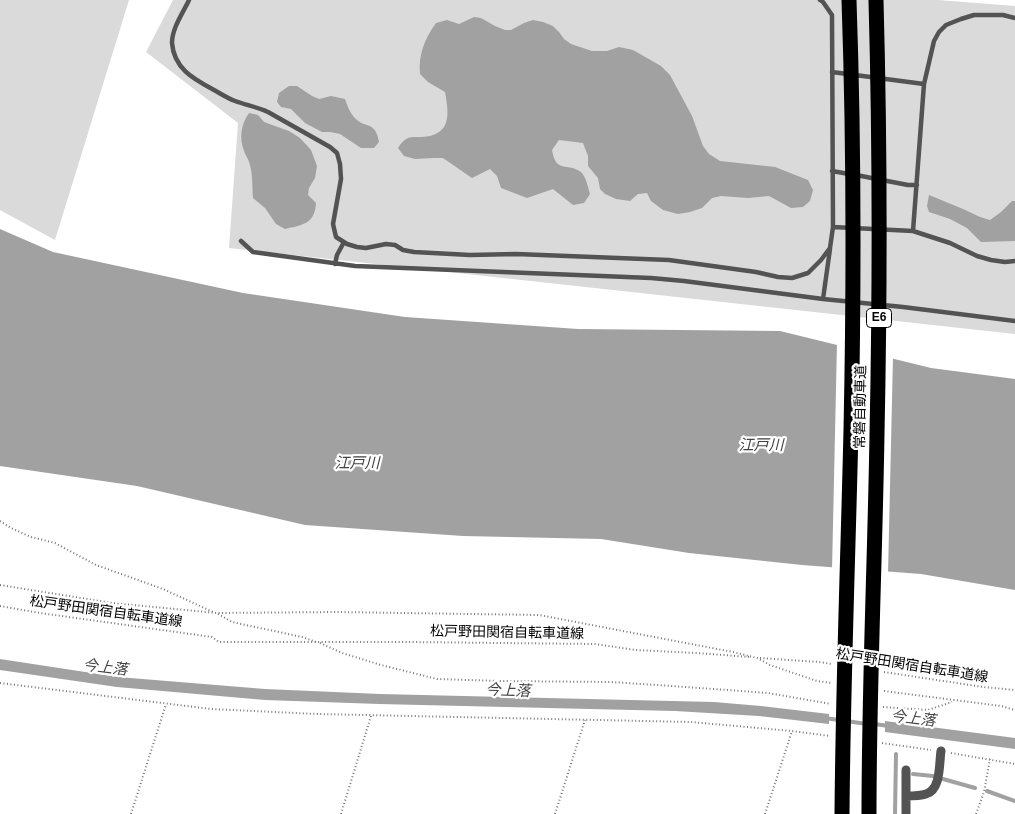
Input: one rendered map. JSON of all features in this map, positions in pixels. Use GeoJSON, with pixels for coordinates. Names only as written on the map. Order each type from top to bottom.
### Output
{"type":"FeatureCollection","features":[{"type":"Feature","properties":{"kind":"highway","name":"常磐自動車道"},"geometry":{"type":"LineString","coordinates":[[842,814],[851,428],[853,221],[852,68],[849,0]]}},
{"type":"Feature","properties":{"kind":"highway","name":"常磐自動車道"},"geometry":{"type":"LineString","coordinates":[[870,814],[869,777],[880,228],[876,0]]}},
{"type":"Feature","properties":{"kind":"street"},"geometry":{"type":"LineString","coordinates":[[906,796],[928,794],[933,790],[937,782],[941,751]]}},
{"type":"Feature","properties":{"kind":"street"},"geometry":{"type":"LineString","coordinates":[[906,770],[906,814]]}},
{"type":"Feature","properties":{"kind":"lane"},"geometry":{"type":"LineString","coordinates":[[189,0],[174,31],[172,42],[176,57],[182,68],[193,78],[232,100],[268,112],[330,147],[337,153],[341,179],[333,224],[336,237],[344,242],[366,248],[386,244],[395,245],[403,250],[414,252],[669,260],[792,278],[808,273],[830,248]]}},
{"type":"Feature","properties":{"kind":"lane"},"geometry":{"type":"LineString","coordinates":[[820,0],[832,15],[833,227],[823,299]]}},
{"type":"Feature","properties":{"kind":"lane"},"geometry":{"type":"LineString","coordinates":[[913,230],[924,84],[934,41],[946,25],[974,15],[1003,15],[1015,18]]}},
{"type":"Feature","properties":{"kind":"lane"},"geometry":{"type":"LineString","coordinates":[[832,72],[924,84]]}},
{"type":"Feature","properties":{"kind":"lane"},"geometry":{"type":"LineString","coordinates":[[832,171],[908,185],[916,184]]}},
{"type":"Feature","properties":{"kind":"lane"},"geometry":{"type":"LineString","coordinates":[[833,227],[913,230],[950,243],[977,256],[1005,262],[1015,261]]}},
{"type":"Feature","properties":{"kind":"lane"},"geometry":{"type":"LineString","coordinates":[[241,241],[253,252],[335,264],[412,269],[651,278],[1015,321]]}},
{"type":"Feature","properties":{"kind":"lane"},"geometry":{"type":"LineString","coordinates":[[335,264],[337,255],[344,242]]}},
{"type":"Feature","properties":{"kind":"path"},"geometry":{"type":"LineString","coordinates":[[0,521],[31,537],[54,543],[96,565],[163,589],[217,613],[232,622],[302,636],[342,653],[373,663],[437,678],[629,683],[768,693],[823,704],[833,704]]}},
{"type":"Feature","properties":{"kind":"path"},"geometry":{"type":"LineString","coordinates":[[0,585],[112,603],[217,613],[336,612],[539,615],[757,658]]}},
{"type":"Feature","properties":{"kind":"path","name":"松戸野田関宿自転車道線"},"geometry":{"type":"LineString","coordinates":[[0,606],[212,636],[219,642],[595,644],[636,650],[819,662],[838,665]]}},
{"type":"Feature","properties":{"kind":"path","name":"松戸野田関宿自転車道線"},"geometry":{"type":"LineString","coordinates":[[877,671],[1015,690]]}},
{"type":"Feature","properties":{"kind":"path"},"geometry":{"type":"LineString","coordinates":[[0,683],[210,709],[257,712],[691,722],[831,736]]}},
{"type":"Feature","properties":{"kind":"path"},"geometry":{"type":"LineString","coordinates":[[880,707],[928,710],[954,701],[1002,706],[1015,710]]}},
{"type":"Feature","properties":{"kind":"path"},"geometry":{"type":"LineString","coordinates":[[131,814],[166,704]]}},
{"type":"Feature","properties":{"kind":"path"},"geometry":{"type":"LineString","coordinates":[[341,814],[372,715]]}},
{"type":"Feature","properties":{"kind":"path"},"geometry":{"type":"LineString","coordinates":[[554,814],[585,720]]}},
{"type":"Feature","properties":{"kind":"path"},"geometry":{"type":"LineString","coordinates":[[765,814],[792,731]]}},
{"type":"Feature","properties":{"kind":"path"},"geometry":{"type":"LineString","coordinates":[[879,742],[1015,764]]}},
{"type":"Feature","properties":{"kind":"path"},"geometry":{"type":"LineString","coordinates":[[976,814],[984,792],[990,760]]}},
{"type":"Feature","properties":{"kind":"shaded area"},"geometry":{"type":"Polygon","coordinates":[[[0,0],[129,0],[55,240],[0,210],[0,0]]]}},
{"type":"Feature","properties":{"kind":"shaded area"},"geometry":{"type":"Polygon","coordinates":[[[173,0],[938,0],[1015,6],[1015,334],[229,248],[238,123],[146,52],[173,0]]]}},
{"type":"Feature","properties":{"kind":"water"},"geometry":{"type":"Polygon","coordinates":[[[474,17],[481,18],[505,30],[511,30],[533,20],[543,22],[553,26],[571,44],[592,51],[607,51],[619,47],[633,50],[661,66],[670,75],[692,116],[703,146],[709,154],[720,161],[775,167],[808,180],[813,190],[810,201],[803,207],[791,208],[769,196],[748,198],[721,196],[712,198],[702,208],[678,214],[663,210],[651,201],[647,193],[638,194],[630,201],[616,199],[605,194],[600,189],[598,178],[588,166],[588,156],[583,143],[559,140],[552,150],[554,157],[559,165],[576,169],[583,174],[590,194],[584,203],[573,205],[553,189],[527,198],[501,188],[497,176],[490,169],[472,178],[443,158],[415,159],[404,156],[398,148],[403,141],[411,137],[422,137],[439,132],[444,128],[446,122],[445,92],[428,82],[420,74],[421,53],[429,35],[436,23],[447,20],[459,24],[474,17]]]}},
{"type":"Feature","properties":{"kind":"water"},"geometry":{"type":"Polygon","coordinates":[[[289,86],[297,86],[319,99],[331,96],[345,99],[349,109],[358,121],[375,130],[379,142],[374,148],[361,148],[340,134],[322,132],[305,123],[291,109],[281,107],[277,102],[279,93],[289,86]]]}},
{"type":"Feature","properties":{"kind":"water"},"geometry":{"type":"Polygon","coordinates":[[[249,113],[258,115],[264,122],[289,131],[300,138],[311,150],[317,166],[315,178],[309,188],[308,195],[316,203],[313,215],[306,222],[285,229],[276,224],[265,208],[253,198],[251,171],[249,161],[242,146],[241,136],[244,122],[249,113]]]}},
{"type":"Feature","properties":{"kind":"water"},"geometry":{"type":"Polygon","coordinates":[[[929,195],[990,220],[1012,201],[1015,201],[1015,241],[981,242],[967,228],[950,219],[929,212],[927,206],[929,195]]]}},
{"type":"Feature","properties":{"kind":"water","name":"江戸川"},"geometry":{"type":"Polygon","coordinates":[[[0,229],[53,252],[243,293],[405,317],[578,329],[780,331],[931,368],[1015,379],[1015,590],[921,574],[802,565],[689,553],[601,539],[463,536],[305,525],[137,486],[0,466],[0,229]]]}},
{"type":"Feature","properties":{"kind":"water"},"geometry":{"type":"Polygon","coordinates":[[[0,659],[118,677],[265,689],[380,694],[714,702],[829,714],[829,724],[759,716],[675,711],[265,700],[117,687],[0,670],[0,659]]]}},
{"type":"Feature","properties":{"kind":"water"},"geometry":{"type":"Polygon","coordinates":[[[885,721],[1015,738],[1015,749],[885,732],[885,721]]]}},
{"type":"Feature","properties":{"kind":"pier"},"geometry":{"type":"Polygon","coordinates":[[[837,343],[893,356],[888,574],[832,570],[837,343]]]}},
{"type":"Feature","properties":{"kind":"waterway","name":"今上落"},"geometry":{"type":"LineString","coordinates":[[824,718],[839,720]]}},
{"type":"Feature","properties":{"kind":"waterway","name":"今上落"},"geometry":{"type":"LineString","coordinates":[[846,721],[867,724]]}},
{"type":"Feature","properties":{"kind":"waterway","name":"今上落"},"geometry":{"type":"LineString","coordinates":[[874,724],[889,726]]}},
{"type":"Feature","properties":{"kind":"waterway"},"geometry":{"type":"LineString","coordinates":[[895,814],[896,754]]}},
{"type":"Feature","properties":{"kind":"waterway"},"geometry":{"type":"LineString","coordinates":[[913,774],[933,776]]}},
{"type":"Feature","properties":{"kind":"waterway"},"geometry":{"type":"LineString","coordinates":[[943,779],[975,788]]}},
{"type":"Feature","properties":{"kind":"waterway"},"geometry":{"type":"LineString","coordinates":[[987,791],[1015,801]]}}]}
